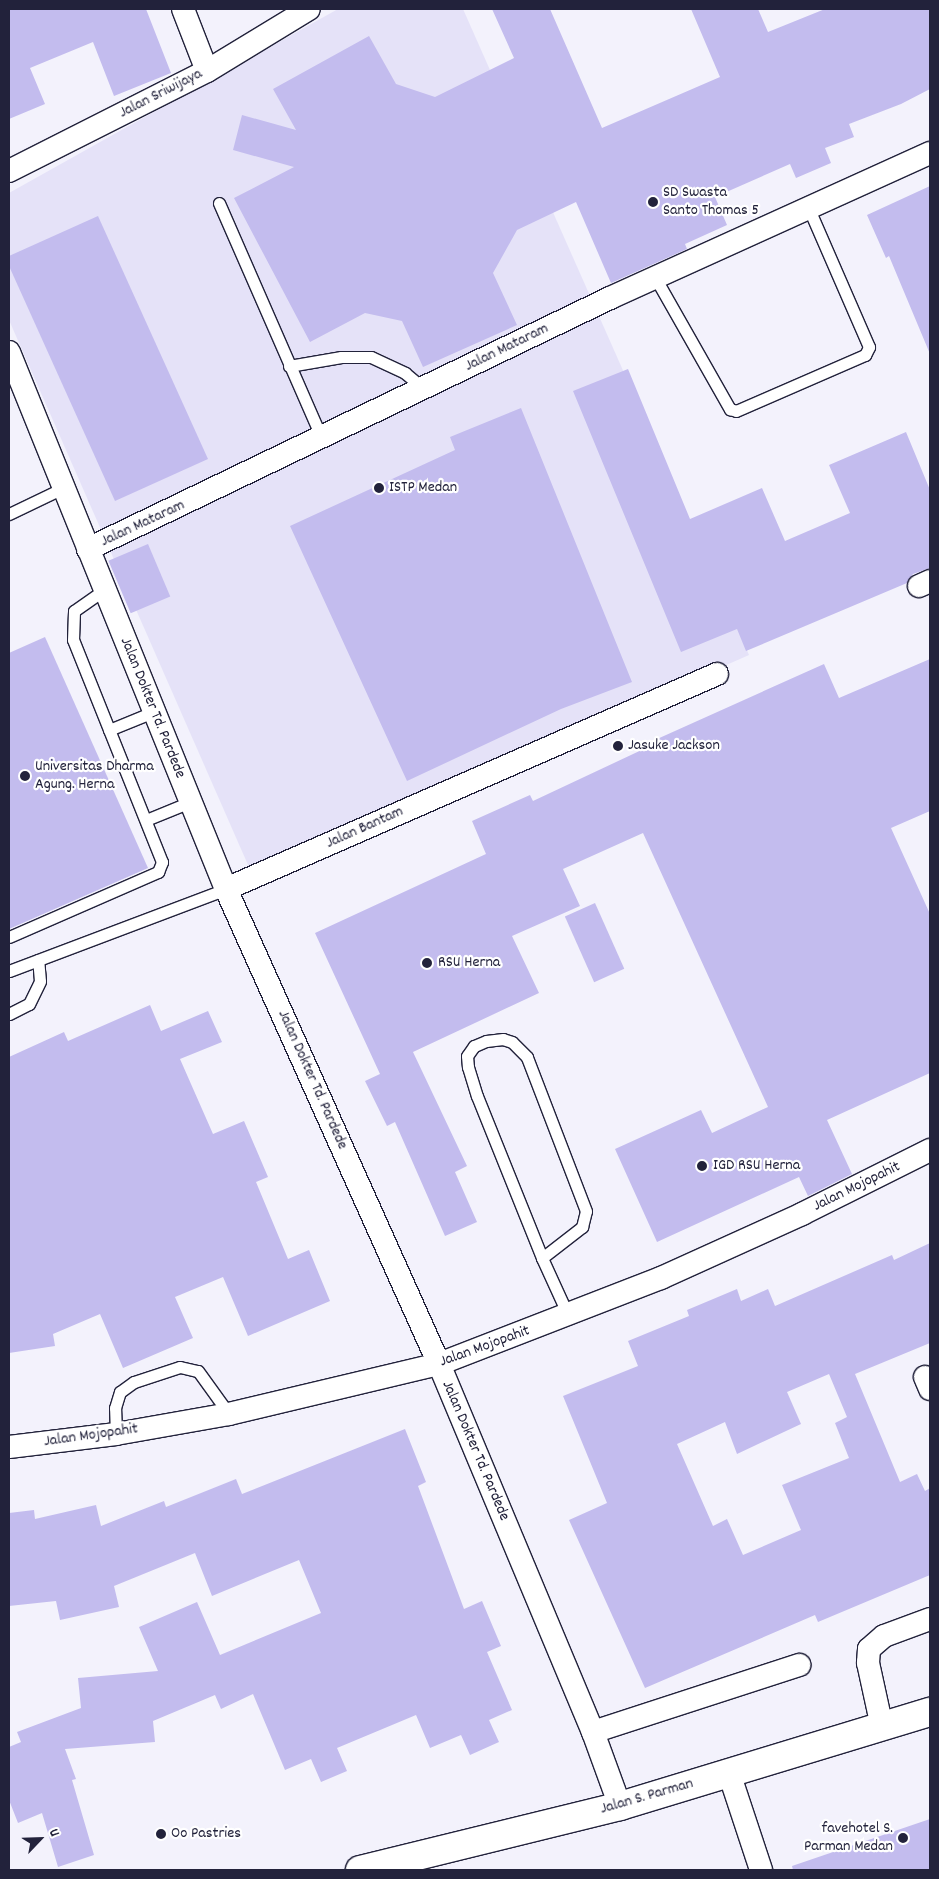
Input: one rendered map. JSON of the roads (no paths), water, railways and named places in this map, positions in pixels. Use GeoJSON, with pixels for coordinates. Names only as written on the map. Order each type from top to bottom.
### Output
{"type":"FeatureCollection","features":[{"type":"Feature","properties":{"kind":"main road","name":"Jalan S. Parman"},"geometry":{"type":"LineString","coordinates":[[365,1870],[620,1806],[930,1712]]}},
{"type":"Feature","properties":{"kind":"street"},"geometry":{"type":"LineString","coordinates":[[182,9],[207,71]]}},
{"type":"Feature","properties":{"kind":"street","name":"Jalan Sriwijaya"},"geometry":{"type":"LineString","coordinates":[[9,171],[207,71],[309,9]]}},
{"type":"Feature","properties":{"kind":"street","name":"Jalan Mataram"},"geometry":{"type":"LineString","coordinates":[[88,549],[423,388],[930,153]]}},
{"type":"Feature","properties":{"kind":"street","name":"Jalan Dokter Td. Pardede"},"geometry":{"type":"LineString","coordinates":[[9,352],[226,889],[439,1364],[593,1732],[620,1806]]}},
{"type":"Feature","properties":{"kind":"street","name":"Jalan Bantam"},"geometry":{"type":"LineString","coordinates":[[226,889],[717,674]]}},
{"type":"Feature","properties":{"kind":"street","name":"Jalan Mojopahit"},"geometry":{"type":"LineString","coordinates":[[9,1447],[116,1434],[229,1414],[439,1364],[661,1278],[802,1214],[930,1150]]}},
{"type":"Feature","properties":{"kind":"street"},"geometry":{"type":"LineString","coordinates":[[882,1727],[868,1663],[870,1649],[884,1636],[930,1618]]}},
{"type":"Feature","properties":{"kind":"street"},"geometry":{"type":"LineString","coordinates":[[593,1732],[799,1665]]}},
{"type":"Feature","properties":{"kind":"street"},"geometry":{"type":"LineString","coordinates":[[729,1773],[761,1870]]}},
{"type":"Feature","properties":{"kind":"lane"},"geometry":{"type":"LineString","coordinates":[[219,203],[289,366],[322,437]]}},
{"type":"Feature","properties":{"kind":"lane"},"geometry":{"type":"LineString","coordinates":[[656,279],[730,409],[736,411],[865,355],[869,347],[809,209]]}},
{"type":"Feature","properties":{"kind":"lane"},"geometry":{"type":"LineString","coordinates":[[289,366],[341,357],[372,357],[405,373],[423,388]]}},
{"type":"Feature","properties":{"kind":"lane"},"geometry":{"type":"LineString","coordinates":[[9,514],[63,488]]}},
{"type":"Feature","properties":{"kind":"lane"},"geometry":{"type":"LineString","coordinates":[[9,937],[159,871],[162,858],[73,640],[71,621],[74,611],[81,603],[104,590]]}},
{"type":"Feature","properties":{"kind":"lane"},"geometry":{"type":"LineString","coordinates":[[110,730],[153,712]]}},
{"type":"Feature","properties":{"kind":"lane"},"geometry":{"type":"LineString","coordinates":[[146,820],[190,802]]}},
{"type":"Feature","properties":{"kind":"lane","name":"Jalan Bantam"},"geometry":{"type":"LineString","coordinates":[[9,971],[226,889]]}},
{"type":"Feature","properties":{"kind":"lane"},"geometry":{"type":"LineString","coordinates":[[9,1014],[29,1004],[40,981],[38,960]]}},
{"type":"Feature","properties":{"kind":"lane"},"geometry":{"type":"LineString","coordinates":[[542,1258],[582,1227],[586,1211],[527,1058],[512,1042],[503,1039],[486,1041],[470,1051],[468,1067],[542,1258],[568,1315]]}},
{"type":"Feature","properties":{"kind":"lane"},"geometry":{"type":"LineString","coordinates":[[116,1434],[115,1408],[120,1392],[134,1382],[180,1366],[198,1371],[229,1414]]}},
{"type":"Feature","properties":{"kind":"place","name":"SD Swasta Santo Thomas 5"},"geometry":{"type":"Point","coordinates":[653,202]}},
{"type":"Feature","properties":{"kind":"place","name":"ISTP Medan"},"geometry":{"type":"Point","coordinates":[379,488]}},
{"type":"Feature","properties":{"kind":"place","name":"Jasuke Jackson"},"geometry":{"type":"Point","coordinates":[618,746]}},
{"type":"Feature","properties":{"kind":"place","name":"Universitas Dharma Agung. Herna"},"geometry":{"type":"Point","coordinates":[25,776]}},
{"type":"Feature","properties":{"kind":"place","name":"RSU Herna"},"geometry":{"type":"Point","coordinates":[427,963]}},
{"type":"Feature","properties":{"kind":"place","name":"IGD RSU Herna"},"geometry":{"type":"Point","coordinates":[702,1166]}},
{"type":"Feature","properties":{"kind":"place","name":"Oo Pastries"},"geometry":{"type":"Point","coordinates":[161,1834]}},
{"type":"Feature","properties":{"kind":"place","name":"favehotel S. Parman Medan"},"geometry":{"type":"Point","coordinates":[903,1838]}}]}
